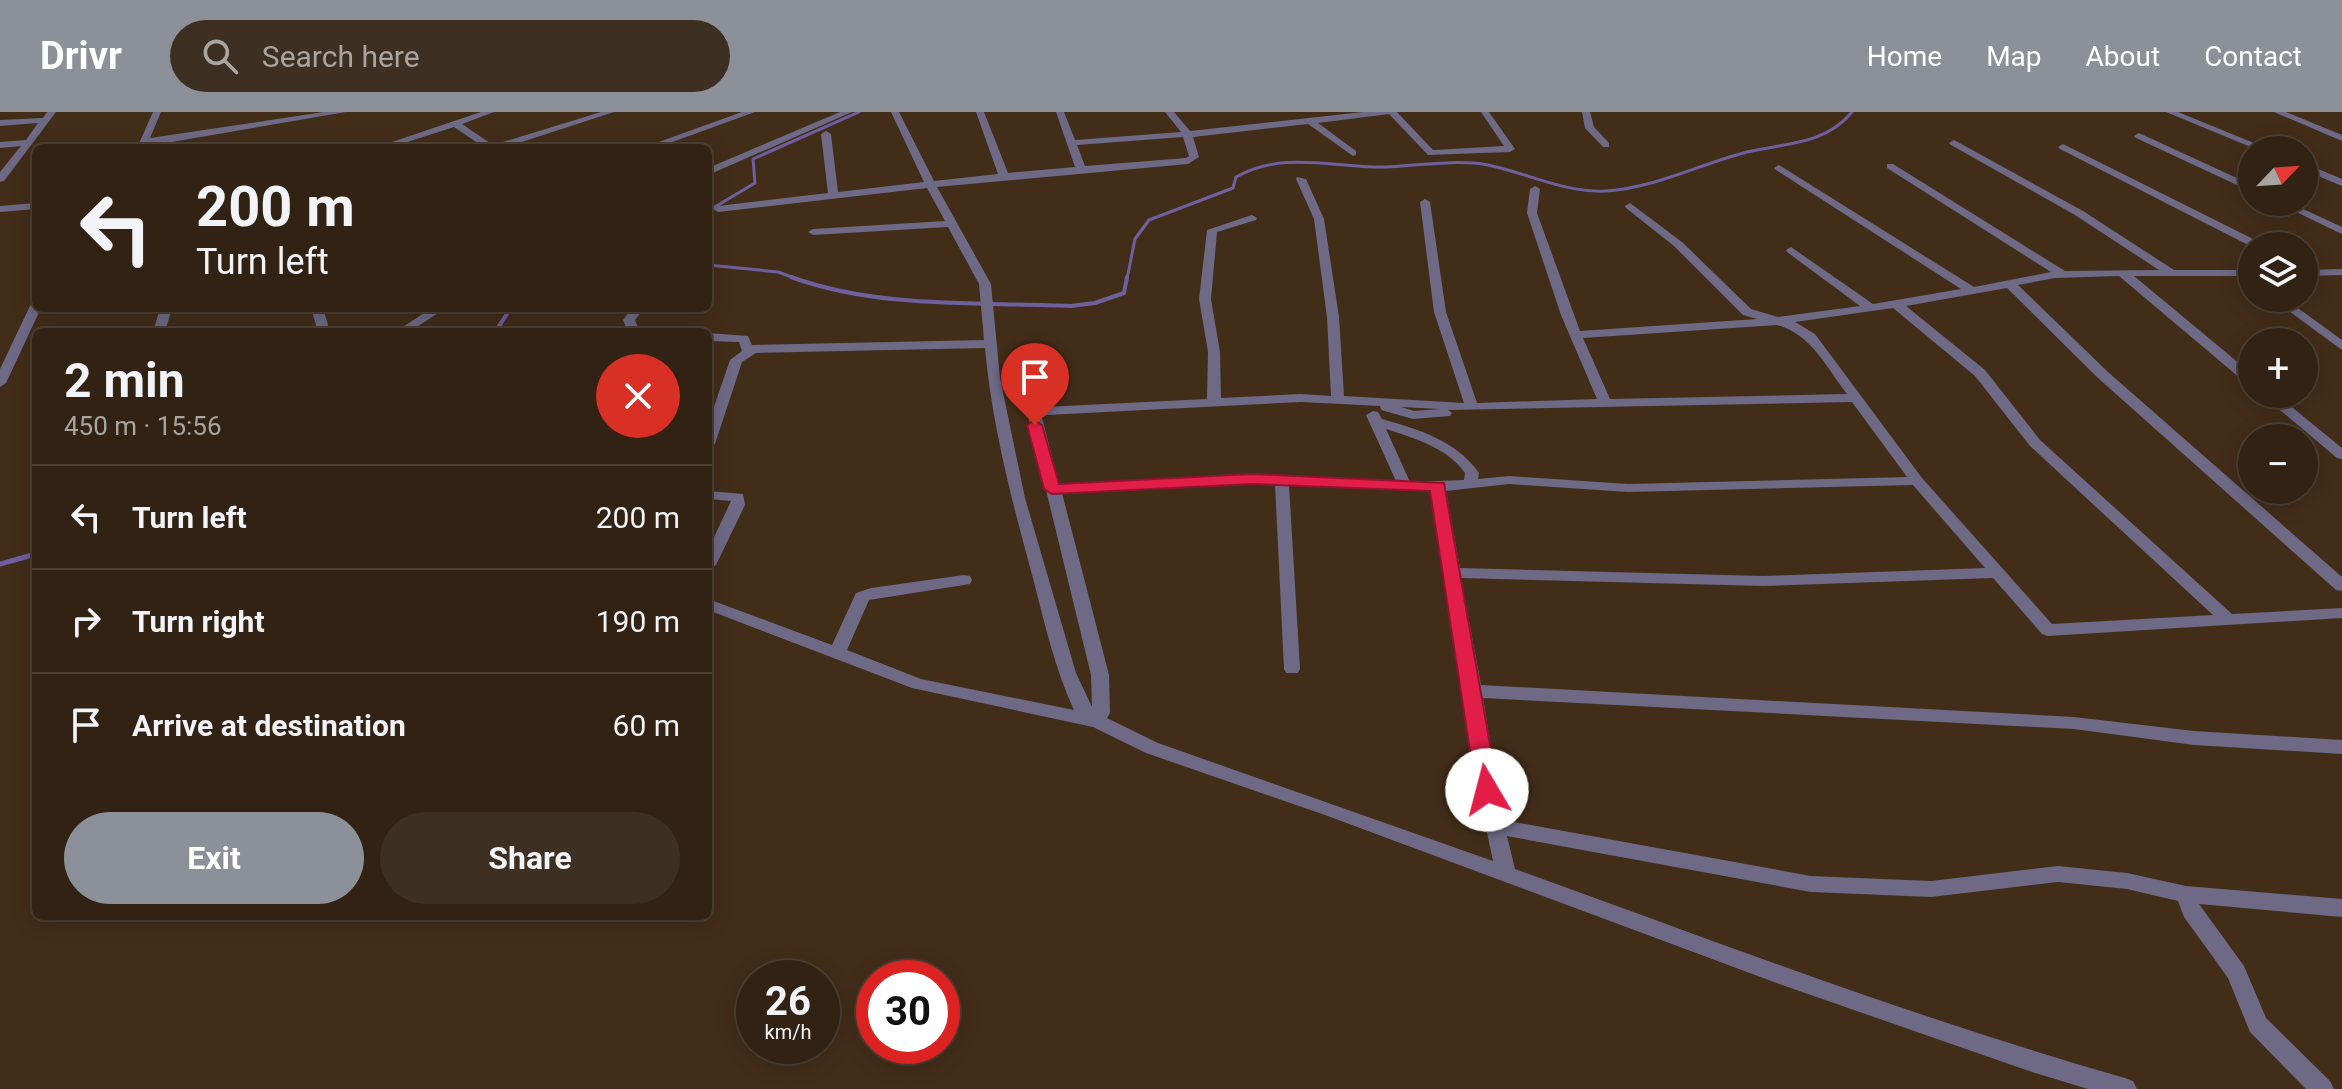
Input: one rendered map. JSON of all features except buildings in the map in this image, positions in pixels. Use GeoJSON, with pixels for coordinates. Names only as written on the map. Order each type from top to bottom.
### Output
{"type":"FeatureCollection","features":[{"type":"Feature","properties":{"kind":"street"},"geometry":{"type":"LineString","coordinates":[[142,144],[157,112]]}},
{"type":"Feature","properties":{"kind":"street"},"geometry":{"type":"LineString","coordinates":[[148,144],[342,112]]}},
{"type":"Feature","properties":{"kind":"street"},"geometry":{"type":"LineString","coordinates":[[392,144],[456,124],[467,115],[490,112]]}},
{"type":"Feature","properties":{"kind":"street"},"geometry":{"type":"LineString","coordinates":[[505,144],[610,112]]}},
{"type":"Feature","properties":{"kind":"street"},"geometry":{"type":"LineString","coordinates":[[659,144],[751,112]]}},
{"type":"Feature","properties":{"kind":"street"},"geometry":{"type":"LineString","coordinates":[[712,170],[848,112]]}},
{"type":"Feature","properties":{"kind":"street"},"geometry":{"type":"LineString","coordinates":[[895,112],[930,185],[980,270],[987,292],[990,344],[1005,443],[1056,638],[1082,708],[1097,721]]}},
{"type":"Feature","properties":{"kind":"street"},"geometry":{"type":"LineString","coordinates":[[980,112],[1004,176]]}},
{"type":"Feature","properties":{"kind":"street"},"geometry":{"type":"LineString","coordinates":[[1060,112],[1081,170]]}},
{"type":"Feature","properties":{"kind":"street"},"geometry":{"type":"LineString","coordinates":[[718,209],[1004,176],[1188,161],[1194,157],[1187,134],[1169,112]]}},
{"type":"Feature","properties":{"kind":"street"},"geometry":{"type":"LineString","coordinates":[[1072,143],[1386,112]]}},
{"type":"Feature","properties":{"kind":"street"},"geometry":{"type":"LineString","coordinates":[[1392,112],[1431,153],[1510,149],[1485,112]]}},
{"type":"Feature","properties":{"kind":"street"},"geometry":{"type":"LineString","coordinates":[[1586,112],[1590,128],[1606,145]]}},
{"type":"Feature","properties":{"kind":"street"},"geometry":{"type":"LineString","coordinates":[[2170,112],[2238,139]]}},
{"type":"Feature","properties":{"kind":"street"},"geometry":{"type":"LineString","coordinates":[[2278,112],[2342,138]]}},
{"type":"Feature","properties":{"kind":"street"},"geometry":{"type":"LineString","coordinates":[[0,123],[50,116]]}},
{"type":"Feature","properties":{"kind":"street"},"geometry":{"type":"LineString","coordinates":[[0,179],[50,116]]}},
{"type":"Feature","properties":{"kind":"street"},"geometry":{"type":"LineString","coordinates":[[1310,121],[1353,153]]}},
{"type":"Feature","properties":{"kind":"street"},"geometry":{"type":"LineString","coordinates":[[456,124],[486,144]]}},
{"type":"Feature","properties":{"kind":"street"},"geometry":{"type":"LineString","coordinates":[[826,134],[833,196]]}},
{"type":"Feature","properties":{"kind":"street"},"geometry":{"type":"LineString","coordinates":[[2139,136],[2238,182]]}},
{"type":"Feature","properties":{"kind":"street"},"geometry":{"type":"LineString","coordinates":[[529,137],[538,144]]}},
{"type":"Feature","properties":{"kind":"street"},"geometry":{"type":"LineString","coordinates":[[0,145],[30,142]]}},
{"type":"Feature","properties":{"kind":"street"},"geometry":{"type":"LineString","coordinates":[[1954,143],[2079,213],[2171,273]]}},
{"type":"Feature","properties":{"kind":"street"},"geometry":{"type":"LineString","coordinates":[[2063,147],[2238,235]]}},
{"type":"Feature","properties":{"kind":"street"},"geometry":{"type":"LineString","coordinates":[[1890,166],[2063,275]]}},
{"type":"Feature","properties":{"kind":"street"},"geometry":{"type":"LineString","coordinates":[[1779,168],[1972,291]]}},
{"type":"Feature","properties":{"kind":"street"},"geometry":{"type":"LineString","coordinates":[[2318,172],[2342,183]]}},
{"type":"Feature","properties":{"kind":"street"},"geometry":{"type":"LineString","coordinates":[[1301,179],[1319,219],[1333,317],[1338,399]]}},
{"type":"Feature","properties":{"kind":"street"},"geometry":{"type":"LineString","coordinates":[[1535,189],[1532,213],[1575,335],[1605,403]]}},
{"type":"Feature","properties":{"kind":"street"},"geometry":{"type":"LineString","coordinates":[[1425,202],[1440,312],[1466,407]]}},
{"type":"Feature","properties":{"kind":"street"},"geometry":{"type":"LineString","coordinates":[[0,209],[32,206]]}},
{"type":"Feature","properties":{"kind":"street"},"geometry":{"type":"LineString","coordinates":[[1630,206],[1707,270],[1741,307],[1803,330],[1811,337],[1917,481],[2048,630],[2342,613]]}},
{"type":"Feature","properties":{"kind":"street"},"geometry":{"type":"LineString","coordinates":[[2310,216],[2342,231]]}},
{"type":"Feature","properties":{"kind":"street"},"geometry":{"type":"LineString","coordinates":[[1214,401],[1214,352],[1205,299],[1212,230],[1252,218]]}},
{"type":"Feature","properties":{"kind":"street"},"geometry":{"type":"LineString","coordinates":[[813,232],[952,224]]}},
{"type":"Feature","properties":{"kind":"street"},"geometry":{"type":"LineString","coordinates":[[1791,250],[1871,308]]}},
{"type":"Feature","properties":{"kind":"street"},"geometry":{"type":"LineString","coordinates":[[2318,271],[2342,272]]}},
{"type":"Feature","properties":{"kind":"street"},"geometry":{"type":"LineString","coordinates":[[2126,272],[2124,275],[2238,369]]}},
{"type":"Feature","properties":{"kind":"street"},"geometry":{"type":"LineString","coordinates":[[1575,335],[1777,321],[2063,275],[2126,272],[2238,275]]}},
{"type":"Feature","properties":{"kind":"street"},"geometry":{"type":"LineString","coordinates":[[2010,284],[2103,375],[2342,586]]}},
{"type":"Feature","properties":{"kind":"street"},"geometry":{"type":"LineString","coordinates":[[1896,304],[1980,373],[2035,443],[2226,618]]}},
{"type":"Feature","properties":{"kind":"street"},"geometry":{"type":"LineString","coordinates":[[0,383],[33,312]]}},
{"type":"Feature","properties":{"kind":"street"},"geometry":{"type":"LineString","coordinates":[[408,328],[434,312]]}},
{"type":"Feature","properties":{"kind":"street"},"geometry":{"type":"LineString","coordinates":[[2296,312],[2342,346]]}},
{"type":"Feature","properties":{"kind":"street"},"geometry":{"type":"LineString","coordinates":[[712,337],[739,337],[744,339],[748,351]]}},
{"type":"Feature","properties":{"kind":"street"},"geometry":{"type":"LineString","coordinates":[[712,432],[736,360],[748,351],[990,344]]}},
{"type":"Feature","properties":{"kind":"street"},"geometry":{"type":"LineString","coordinates":[[1097,721],[1101,713],[1100,675],[1035,425],[1035,416],[1044,411],[1214,401],[1338,399],[1466,407],[1855,398]]}},
{"type":"Feature","properties":{"kind":"street"},"geometry":{"type":"LineString","coordinates":[[1370,402],[1404,483]]}},
{"type":"Feature","properties":{"kind":"street"},"geometry":{"type":"LineString","coordinates":[[2285,408],[2342,455]]}},
{"type":"Feature","properties":{"kind":"street"},"geometry":{"type":"LineString","coordinates":[[1376,422],[1411,431],[1464,461],[1472,473],[1471,482]]}},
{"type":"Feature","properties":{"kind":"street"},"geometry":{"type":"LineString","coordinates":[[1052,489],[1282,480],[1404,483],[1438,487],[1509,480],[1628,488],[1917,481]]}},
{"type":"Feature","properties":{"kind":"street"},"geometry":{"type":"LineString","coordinates":[[1282,480],[1292,669]]}},
{"type":"Feature","properties":{"kind":"street"},"geometry":{"type":"LineString","coordinates":[[1438,487],[1487,790],[1506,873]]}},
{"type":"Feature","properties":{"kind":"street"},"geometry":{"type":"LineString","coordinates":[[712,493],[738,497],[738,505],[712,557]]}},
{"type":"Feature","properties":{"kind":"street"},"geometry":{"type":"LineString","coordinates":[[1451,573],[1763,581],[1997,573]]}},
{"type":"Feature","properties":{"kind":"street"},"geometry":{"type":"LineString","coordinates":[[837,653],[862,597],[871,593],[964,580]]}},
{"type":"Feature","properties":{"kind":"street"},"geometry":{"type":"LineString","coordinates":[[712,606],[918,684],[1097,721],[1152,748],[1506,873],[1807,985],[2029,1061],[2125,1089]]}},
{"type":"Feature","properties":{"kind":"street"},"geometry":{"type":"LineString","coordinates":[[1473,691],[2074,723],[2194,738],[2342,747]]}},
{"type":"Feature","properties":{"kind":"street"},"geometry":{"type":"LineString","coordinates":[[1496,826],[1811,884],[1931,889],[2058,874],[2127,881],[2186,894],[2342,908]]}},
{"type":"Feature","properties":{"kind":"street"},"geometry":{"type":"LineString","coordinates":[[2186,894],[2191,911],[2236,973],[2258,1025],[2322,1089]]}},
{"type":"Feature","properties":{"kind":"waterway"},"geometry":{"type":"LineString","coordinates":[[712,209],[755,183],[753,159],[859,112]]}},
{"type":"Feature","properties":{"kind":"waterway"},"geometry":{"type":"LineString","coordinates":[[1127,279],[1135,239],[1149,220],[1233,188],[1236,177],[1272,164],[1309,162],[1385,167],[1475,163],[1576,189],[1606,191],[1660,181],[1729,157],[1817,137],[1830,131],[1852,112]]}},
{"type":"Feature","properties":{"kind":"waterway"},"geometry":{"type":"LineString","coordinates":[[712,265],[778,272],[794,278]]}},
{"type":"Feature","properties":{"kind":"waterway"},"geometry":{"type":"LineString","coordinates":[[794,278],[825,287],[894,299],[1071,306],[1095,303],[1124,293],[1127,277]]}},
{"type":"Feature","properties":{"kind":"waterway"},"geometry":{"type":"LineString","coordinates":[[498,328],[508,312]]}},
{"type":"Feature","properties":{"kind":"waterway"},"geometry":{"type":"LineString","coordinates":[[0,564],[32,555]]}},
{"type":"Feature","properties":{"kind":"route"},"geometry":{"type":"LineString","coordinates":[[1035,425],[1052,489],[1252,479],[1404,483],[1438,487],[1487,790]]}}]}
